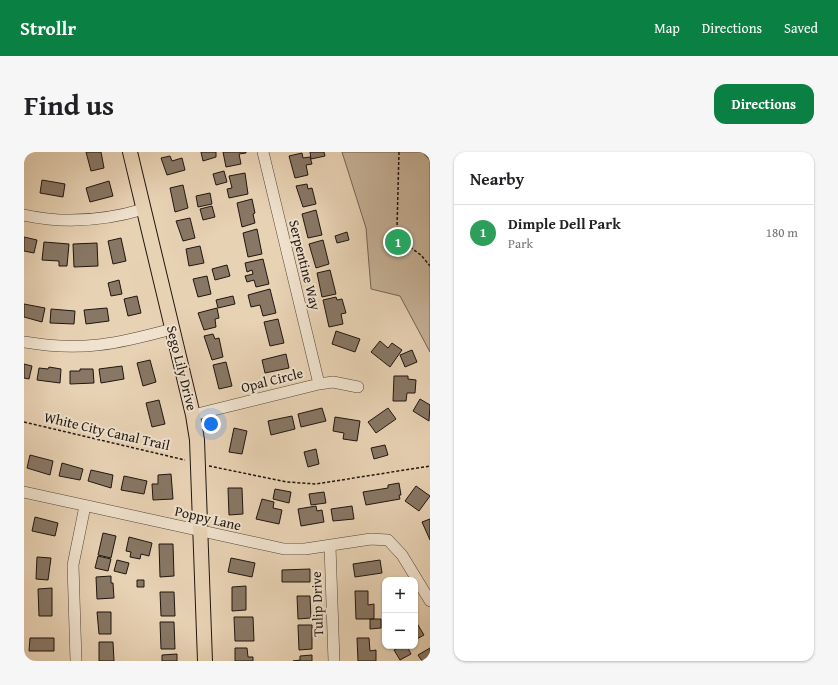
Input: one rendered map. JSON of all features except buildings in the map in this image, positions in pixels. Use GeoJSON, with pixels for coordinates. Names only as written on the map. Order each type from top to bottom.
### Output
{"type":"FeatureCollection","features":[{"type":"Feature","properties":{"kind":"main road","name":"Sego Lily Drive"},"geometry":{"type":"LineString","coordinates":[[130,152],[194,415],[197,440],[205,661]]}},
{"type":"Feature","properties":{"kind":"street","name":"Serpentine Way"},"geometry":{"type":"LineString","coordinates":[[263,152],[319,384]]}},
{"type":"Feature","properties":{"kind":"street"},"geometry":{"type":"LineString","coordinates":[[24,215],[49,220],[85,220],[115,217],[144,209]]}},
{"type":"Feature","properties":{"kind":"street"},"geometry":{"type":"LineString","coordinates":[[24,342],[48,346],[99,346],[125,342],[172,329]]}},
{"type":"Feature","properties":{"kind":"street","name":"Opal Circle"},"geometry":{"type":"LineString","coordinates":[[194,415],[319,384],[333,382],[358,387]]}},
{"type":"Feature","properties":{"kind":"street","name":"Poppy Lane"},"geometry":{"type":"LineString","coordinates":[[24,492],[284,549],[330,546],[371,539],[388,540],[402,555],[430,601]]}},
{"type":"Feature","properties":{"kind":"street"},"geometry":{"type":"LineString","coordinates":[[76,661],[73,565],[85,506]]}},
{"type":"Feature","properties":{"kind":"street","name":"Tulip Drive"},"geometry":{"type":"LineString","coordinates":[[330,546],[334,661]]}},
{"type":"Feature","properties":{"kind":"path"},"geometry":{"type":"LineString","coordinates":[[399,152],[397,230],[403,242],[421,255],[430,266]]}},
{"type":"Feature","properties":{"kind":"path","name":"White City Canal Trail"},"geometry":{"type":"LineString","coordinates":[[24,422],[185,460]]}},
{"type":"Feature","properties":{"kind":"path"},"geometry":{"type":"LineString","coordinates":[[211,466],[287,482],[316,484],[343,481],[430,466]]}},
{"type":"Feature","properties":{"kind":"shaded area"},"geometry":{"type":"Polygon","coordinates":[[[342,152],[430,152],[430,352],[400,296],[371,289],[366,228],[342,152]]]}},
{"type":"Feature","properties":{"kind":"waterway"},"geometry":{"type":"LineString","coordinates":[[424,152],[430,159]]}},
{"type":"Feature","properties":{"kind":"place","name":"Dimple Dell Park"},"geometry":{"type":"Point","coordinates":[398,242]}}]}
